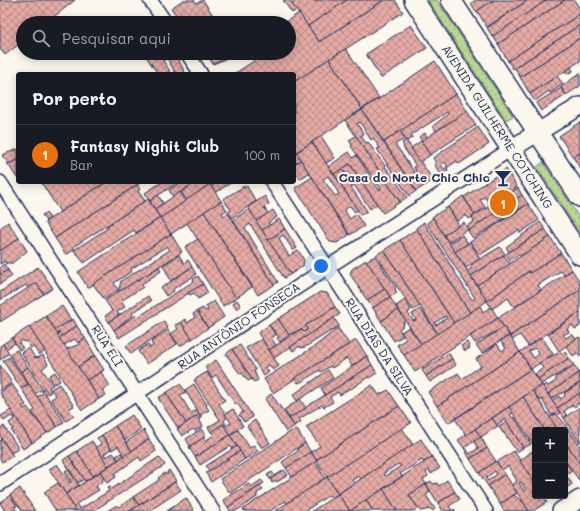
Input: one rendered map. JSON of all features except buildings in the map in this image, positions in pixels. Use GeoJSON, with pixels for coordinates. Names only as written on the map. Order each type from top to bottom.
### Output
{"type":"FeatureCollection","features":[{"type":"Feature","properties":{"kind":"main road","name":"AVENIDA GUILHERME COTCHING"},"geometry":{"type":"LineString","coordinates":[[414,0],[580,255]]}},
{"type":"Feature","properties":{"kind":"main road"},"geometry":{"type":"LineString","coordinates":[[451,0],[580,197]]}},
{"type":"Feature","properties":{"kind":"street"},"geometry":{"type":"LineString","coordinates":[[150,0],[161,16]]}},
{"type":"Feature","properties":{"kind":"street"},"geometry":{"type":"LineString","coordinates":[[192,60],[200,72]]}},
{"type":"Feature","properties":{"kind":"street","name":"RUA ANTÔNIO FONSECA"},"geometry":{"type":"LineString","coordinates":[[0,484],[328,267],[580,106]]}},
{"type":"Feature","properties":{"kind":"street","name":"RUA ELI"},"geometry":{"type":"LineString","coordinates":[[0,182],[213,511]]}},
{"type":"Feature","properties":{"kind":"street","name":"RUA DIAS DA SILVA"},"geometry":{"type":"LineString","coordinates":[[273,184],[486,511]]}},
{"type":"Feature","properties":{"kind":"street"},"geometry":{"type":"LineString","coordinates":[[561,511],[580,499]]}},
{"type":"Feature","properties":{"kind":"green space"},"geometry":{"type":"Polygon","coordinates":[[[428,0],[437,0],[513,116],[506,120],[428,0]]]}},
{"type":"Feature","properties":{"kind":"green space"},"geometry":{"type":"Polygon","coordinates":[[[543,162],[580,219],[580,233],[537,167],[543,162]]]}},
{"type":"Feature","properties":{"kind":"place","name":"Casa do Norte Chic Chic"},"geometry":{"type":"Point","coordinates":[503,178]}},
{"type":"Feature","properties":{"kind":"place","name":"Fantasy Nighit Club"},"geometry":{"type":"Point","coordinates":[503,203]}}]}
